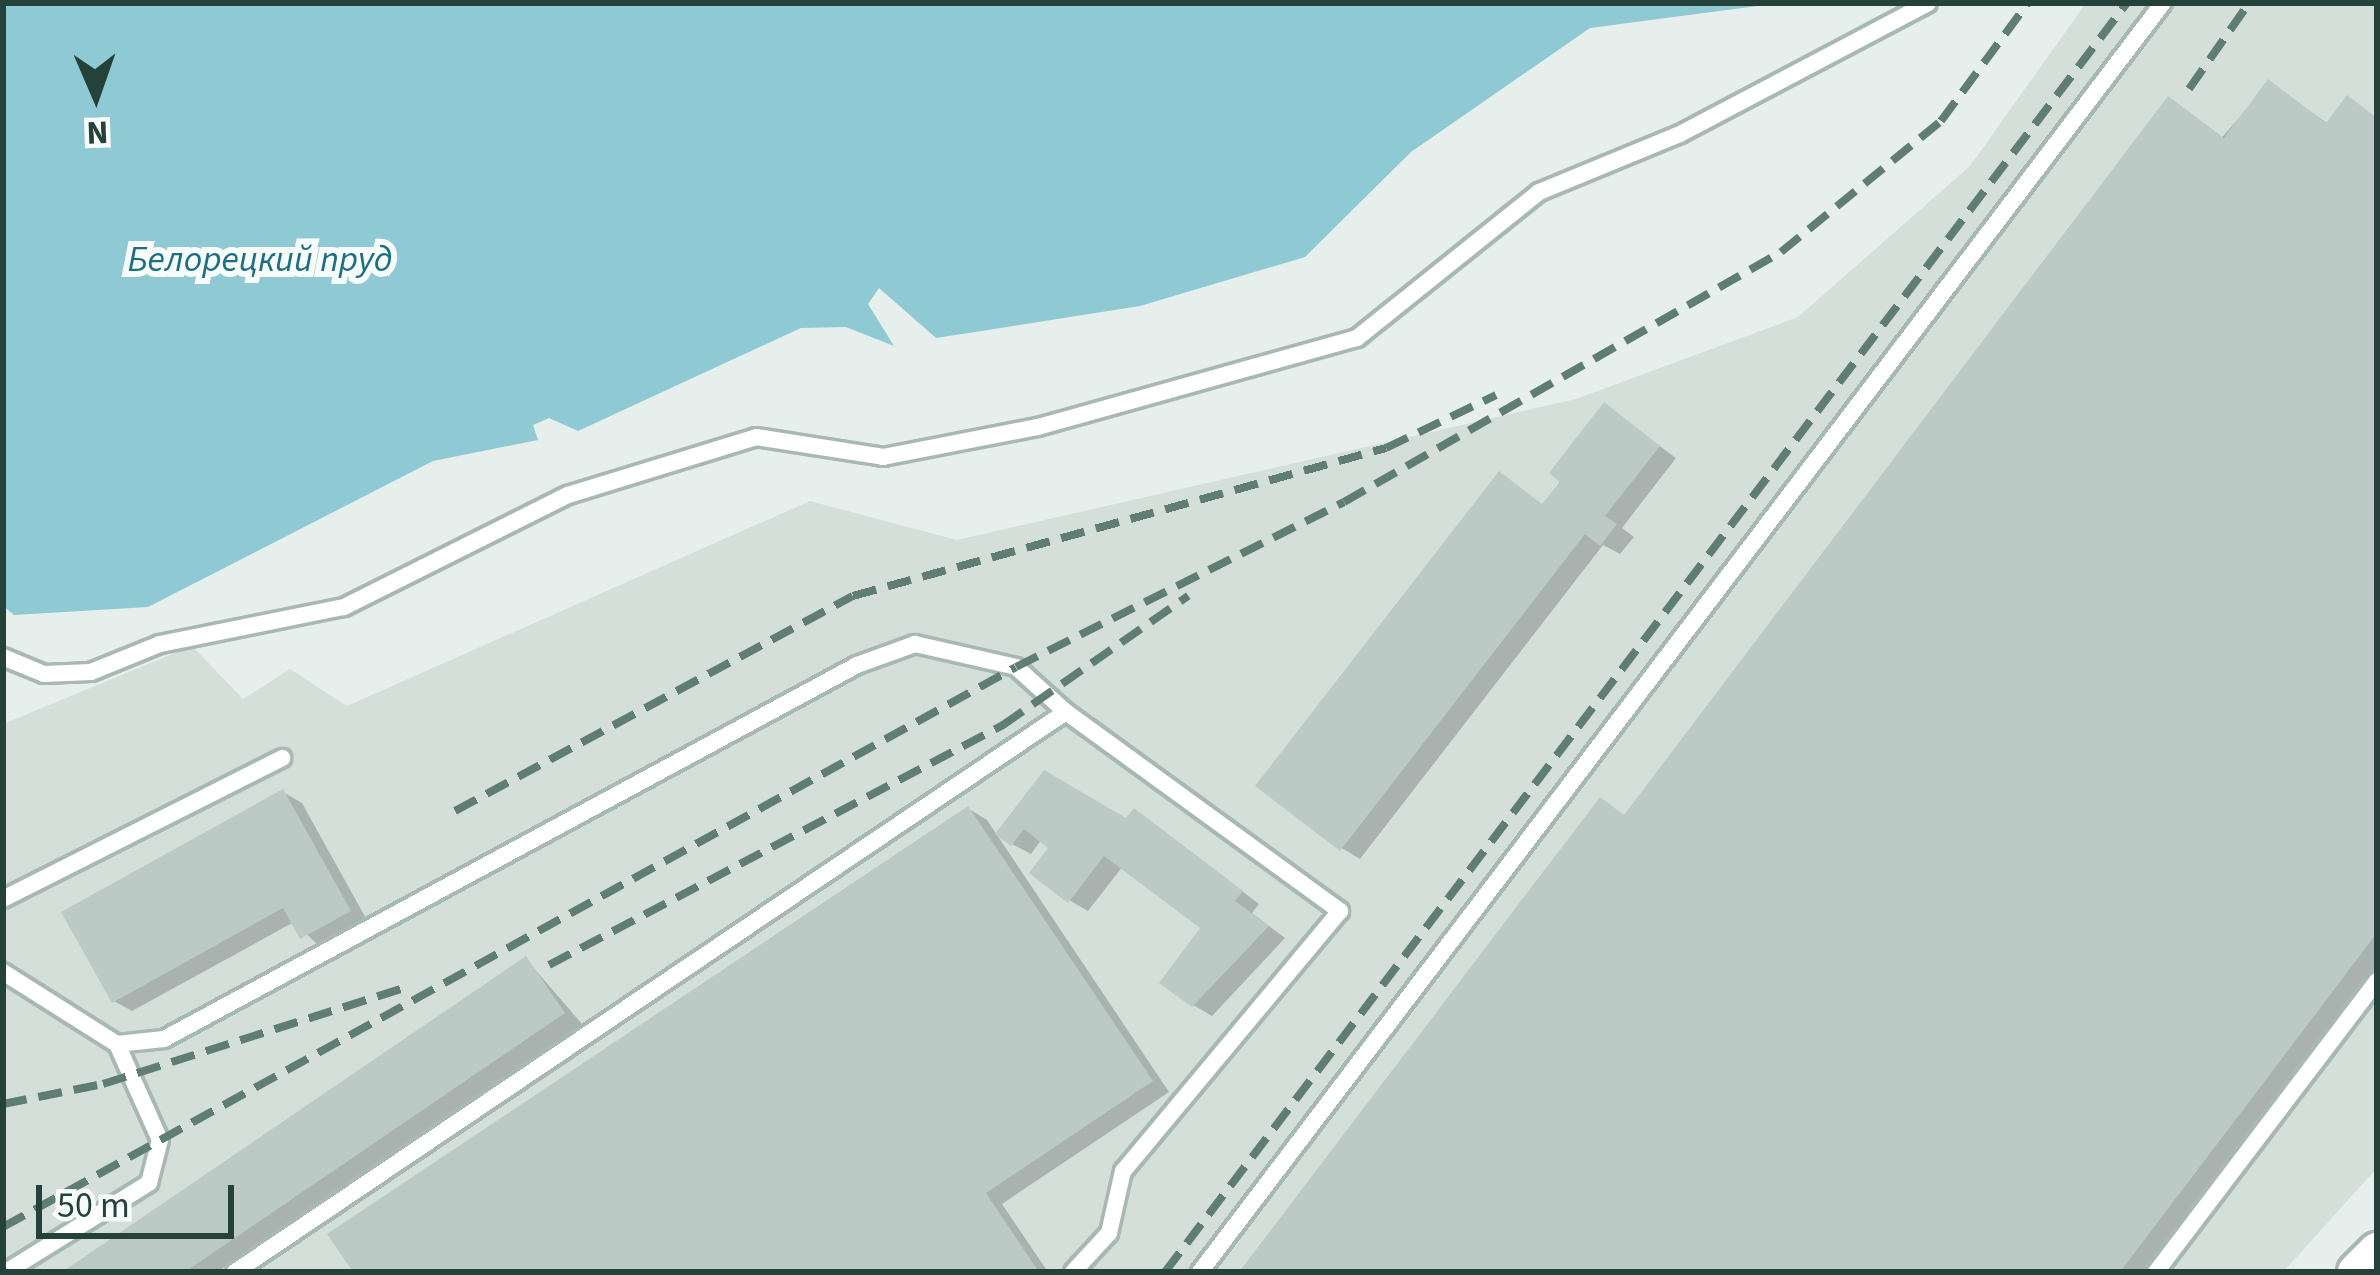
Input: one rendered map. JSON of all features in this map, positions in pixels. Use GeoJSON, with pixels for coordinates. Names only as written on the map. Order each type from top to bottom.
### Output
{"type":"FeatureCollection","features":[{"type":"Feature","properties":{"kind":"street"},"geometry":{"type":"LineString","coordinates":[[2356,1272],[2377,1251]]}},
{"type":"Feature","properties":{"kind":"lane"},"geometry":{"type":"LineString","coordinates":[[3,657],[44,674],[92,671],[160,644],[344,607],[568,495],[756,437],[883,457],[1038,427],[1357,338],[1539,192],[1680,134],[1928,3]]}},
{"type":"Feature","properties":{"kind":"lane"},"geometry":{"type":"LineString","coordinates":[[1200,1272],[2163,3]]}},
{"type":"Feature","properties":{"kind":"lane"},"geometry":{"type":"LineString","coordinates":[[117,1044],[164,1039],[856,665],[915,644],[1016,667],[1066,712],[1340,911],[1123,1172],[1108,1232],[1073,1272]]}},
{"type":"Feature","properties":{"kind":"lane"},"geometry":{"type":"LineString","coordinates":[[235,1272],[1066,712]]}},
{"type":"Feature","properties":{"kind":"lane"},"geometry":{"type":"LineString","coordinates":[[3,899],[282,758]]}},
{"type":"Feature","properties":{"kind":"lane"},"geometry":{"type":"LineString","coordinates":[[3,972],[117,1044],[160,1139],[149,1183],[6,1272]]}},
{"type":"Feature","properties":{"kind":"lane"},"geometry":{"type":"LineString","coordinates":[[2156,1272],[2377,981]]}},
{"type":"Feature","properties":{"kind":"shaded area"},"geometry":{"type":"Polygon","coordinates":[[[2086,3],[2377,3],[2377,1168],[2283,1272],[3,1272],[3,724],[192,646],[243,699],[290,669],[347,706],[810,501],[957,540],[1576,399],[1798,317],[1970,166],[2086,3]]]}},
{"type":"Feature","properties":{"kind":"water","name":"Белорецкий пруд"},"geometry":{"type":"Polygon","coordinates":[[[3,3],[1780,3],[1590,28],[1411,152],[1305,257],[1140,306],[936,338],[879,288],[868,304],[894,346],[846,327],[801,328],[578,431],[549,418],[533,425],[538,440],[433,461],[148,607],[14,615],[3,606],[3,3]]]}},
{"type":"Feature","properties":{"kind":"building"},"geometry":{"type":"Polygon","coordinates":[[[2268,79],[2326,123],[2347,95],[2377,118],[2377,933],[2120,1272],[1239,1272],[1600,797],[1624,815],[2168,96],[2224,138],[2268,79]]]}},
{"type":"Feature","properties":{"kind":"building"},"geometry":{"type":"Polygon","coordinates":[[[1604,402],[1660,446],[1605,516],[1617,524],[1600,546],[1585,534],[1340,851],[1255,786],[1499,471],[1542,504],[1560,482],[1549,473],[1604,402]]]}},
{"type":"Feature","properties":{"kind":"building"},"geometry":{"type":"Polygon","coordinates":[[[1044,770],[1126,818],[1134,808],[1243,891],[1235,901],[1269,926],[1192,1007],[1159,983],[1200,928],[1104,856],[1068,903],[1029,873],[1048,848],[1024,829],[1011,846],[995,834],[1044,770]]]}},
{"type":"Feature","properties":{"kind":"building"},"geometry":{"type":"Polygon","coordinates":[[[283,789],[351,911],[300,939],[283,908],[112,1003],[61,912],[283,789]]]}},
{"type":"Feature","properties":{"kind":"building"},"geometry":{"type":"Polygon","coordinates":[[[968,806],[1153,1081],[986,1193],[1039,1272],[353,1272],[327,1234],[968,806]]]}},
{"type":"Feature","properties":{"kind":"building"},"geometry":{"type":"Polygon","coordinates":[[[526,956],[565,1013],[185,1272],[62,1272],[526,956]]]}},
{"type":"Feature","properties":{"kind":"railway"},"geometry":{"type":"LineString","coordinates":[[3,1227],[1016,667],[1344,502],[1781,252],[1941,121],[2028,3]]}},
{"type":"Feature","properties":{"kind":"railway"},"geometry":{"type":"LineString","coordinates":[[1165,1272],[2127,3]]}},
{"type":"Feature","properties":{"kind":"railway"},"geometry":{"type":"LineString","coordinates":[[2189,89],[2249,3]]}},
{"type":"Feature","properties":{"kind":"railway"},"geometry":{"type":"LineString","coordinates":[[455,811],[853,596],[1386,448],[1496,395]]}},
{"type":"Feature","properties":{"kind":"railway"},"geometry":{"type":"LineString","coordinates":[[549,965],[1003,725],[1188,596]]}},
{"type":"Feature","properties":{"kind":"railway"},"geometry":{"type":"LineString","coordinates":[[3,1104],[103,1084],[410,986]]}}]}
